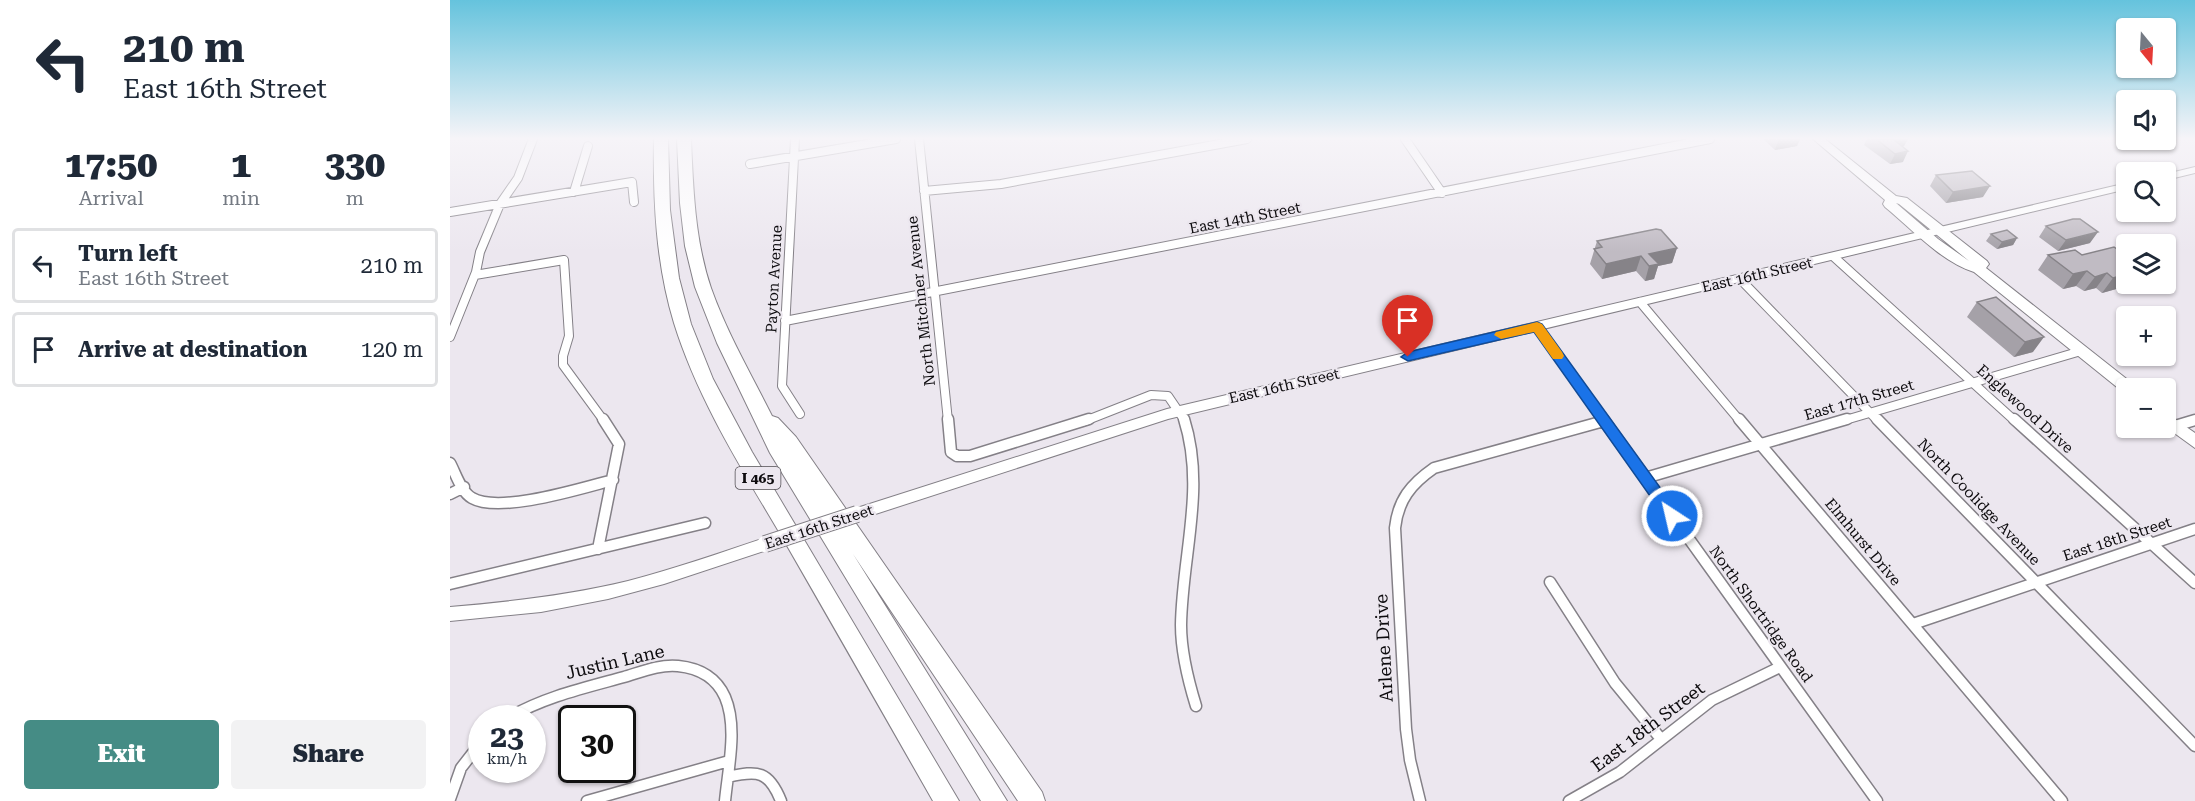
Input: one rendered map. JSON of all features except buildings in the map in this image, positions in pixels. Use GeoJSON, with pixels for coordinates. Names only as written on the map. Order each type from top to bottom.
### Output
{"type":"FeatureCollection","features":[{"type":"Feature","properties":{"kind":"highway","name":"I 465"},"geometry":{"type":"LineString","coordinates":[[661,176],[661,198],[668,260],[683,322],[701,372],[761,485],[947,801]]}},
{"type":"Feature","properties":{"kind":"highway","name":"I 465"},"geometry":{"type":"LineString","coordinates":[[686,176],[689,221],[704,290],[735,362],[763,415],[777,448],[995,801]]}},
{"type":"Feature","properties":{"kind":"highway"},"geometry":{"type":"LineString","coordinates":[[763,415],[789,442],[1034,801]]}},
{"type":"Feature","properties":{"kind":"main road"},"geometry":{"type":"LineString","coordinates":[[1864,176],[1892,199],[1903,201],[1982,264],[1979,269]]}},
{"type":"Feature","properties":{"kind":"main road"},"geometry":{"type":"LineString","coordinates":[[1892,199],[1889,204],[1927,235],[1968,267],[1979,269],[2116,379]]}},
{"type":"Feature","properties":{"kind":"main road"},"geometry":{"type":"LineString","coordinates":[[2176,425],[2193,437]]}},
{"type":"Feature","properties":{"kind":"street"},"geometry":{"type":"LineString","coordinates":[[450,337],[475,275],[480,252],[500,204],[519,176]]}},
{"type":"Feature","properties":{"kind":"street"},"geometry":{"type":"LineString","coordinates":[[574,192],[579,176]]}},
{"type":"Feature","properties":{"kind":"street","name":"Payton Avenue"},"geometry":{"type":"LineString","coordinates":[[793,176],[782,386],[800,414]]}},
{"type":"Feature","properties":{"kind":"street","name":"North Mitchner Avenue"},"geometry":{"type":"LineString","coordinates":[[923,176],[949,448],[957,456],[970,456],[1074,425],[1151,395],[1168,396],[1179,411]]}},
{"type":"Feature","properties":{"kind":"street"},"geometry":{"type":"LineString","coordinates":[[924,191],[989,186],[1042,176]]}},
{"type":"Feature","properties":{"kind":"street"},"geometry":{"type":"LineString","coordinates":[[1431,176],[1442,193]]}},
{"type":"Feature","properties":{"kind":"street","name":"East 14th Street"},"geometry":{"type":"LineString","coordinates":[[785,321],[1524,176]]}},
{"type":"Feature","properties":{"kind":"street"},"geometry":{"type":"LineString","coordinates":[[450,212],[632,182],[634,202]]}},
{"type":"Feature","properties":{"kind":"street","name":"East 16th Street"},"geometry":{"type":"LineString","coordinates":[[450,614],[516,608],[604,593],[658,579],[1179,411],[2116,189]]}},
{"type":"Feature","properties":{"kind":"street","name":"Englewood Drive"},"geometry":{"type":"LineString","coordinates":[[1834,257],[2195,583]]}},
{"type":"Feature","properties":{"kind":"street"},"geometry":{"type":"LineString","coordinates":[[475,275],[564,260],[569,336],[562,362],[564,368],[617,437],[619,451],[598,549]]}},
{"type":"Feature","properties":{"kind":"street","name":"North Coolidge Avenue"},"geometry":{"type":"LineString","coordinates":[[1740,279],[2195,746]]}},
{"type":"Feature","properties":{"kind":"street","name":"Elmhurst Drive"},"geometry":{"type":"LineString","coordinates":[[1640,302],[2062,801]]}},
{"type":"Feature","properties":{"kind":"street","name":"North Shortridge Road"},"geometry":{"type":"LineString","coordinates":[[1537,327],[1877,801]]}},
{"type":"Feature","properties":{"kind":"street","name":"East 17th Street"},"geometry":{"type":"LineString","coordinates":[[1645,478],[2081,351]]}},
{"type":"Feature","properties":{"kind":"street"},"geometry":{"type":"LineString","coordinates":[[1179,411],[1191,443],[1195,475],[1181,625],[1185,665],[1196,706]]}},
{"type":"Feature","properties":{"kind":"street"},"geometry":{"type":"LineString","coordinates":[[2176,422],[2195,420]]}},
{"type":"Feature","properties":{"kind":"street","name":"Arlene Drive"},"geometry":{"type":"LineString","coordinates":[[1420,801],[1412,770],[1406,729],[1395,528],[1397,511],[1406,494],[1421,477],[1445,464],[1604,421]]}},
{"type":"Feature","properties":{"kind":"street"},"geometry":{"type":"LineString","coordinates":[[450,463],[464,487],[475,499],[502,504],[613,480]]}},
{"type":"Feature","properties":{"kind":"street"},"geometry":{"type":"LineString","coordinates":[[450,494],[464,487]]}},
{"type":"Feature","properties":{"kind":"street"},"geometry":{"type":"LineString","coordinates":[[450,584],[705,524]]}},
{"type":"Feature","properties":{"kind":"street","name":"East 18th Street"},"geometry":{"type":"LineString","coordinates":[[1913,624],[2195,529]]}},
{"type":"Feature","properties":{"kind":"street"},"geometry":{"type":"LineString","coordinates":[[1550,582],[1596,660],[1628,702],[1661,739]]}},
{"type":"Feature","properties":{"kind":"street","name":"Justin Lane"},"geometry":{"type":"LineString","coordinates":[[531,705],[557,694],[662,667],[687,667],[708,674],[721,689],[732,717],[725,801]]}},
{"type":"Feature","properties":{"kind":"street","name":"East 18th Street"},"geometry":{"type":"LineString","coordinates":[[1569,801],[1607,781],[1717,697],[1780,667]]}},
{"type":"Feature","properties":{"kind":"street"},"geometry":{"type":"LineString","coordinates":[[450,799],[461,768],[468,759]]}},
{"type":"Feature","properties":{"kind":"street"},"geometry":{"type":"LineString","coordinates":[[587,801],[729,761]]}},
{"type":"Feature","properties":{"kind":"street"},"geometry":{"type":"LineString","coordinates":[[728,777],[754,773],[765,774],[772,781],[781,801]]}},
{"type":"Feature","properties":{"kind":"slow traffic"},"geometry":{"type":"LineString","coordinates":[[1501,335],[1537,327],[1558,356]]}},
{"type":"Feature","properties":{"kind":"route"},"geometry":{"type":"LineString","coordinates":[[1408,357],[1537,327],[1672,516]]}}]}
